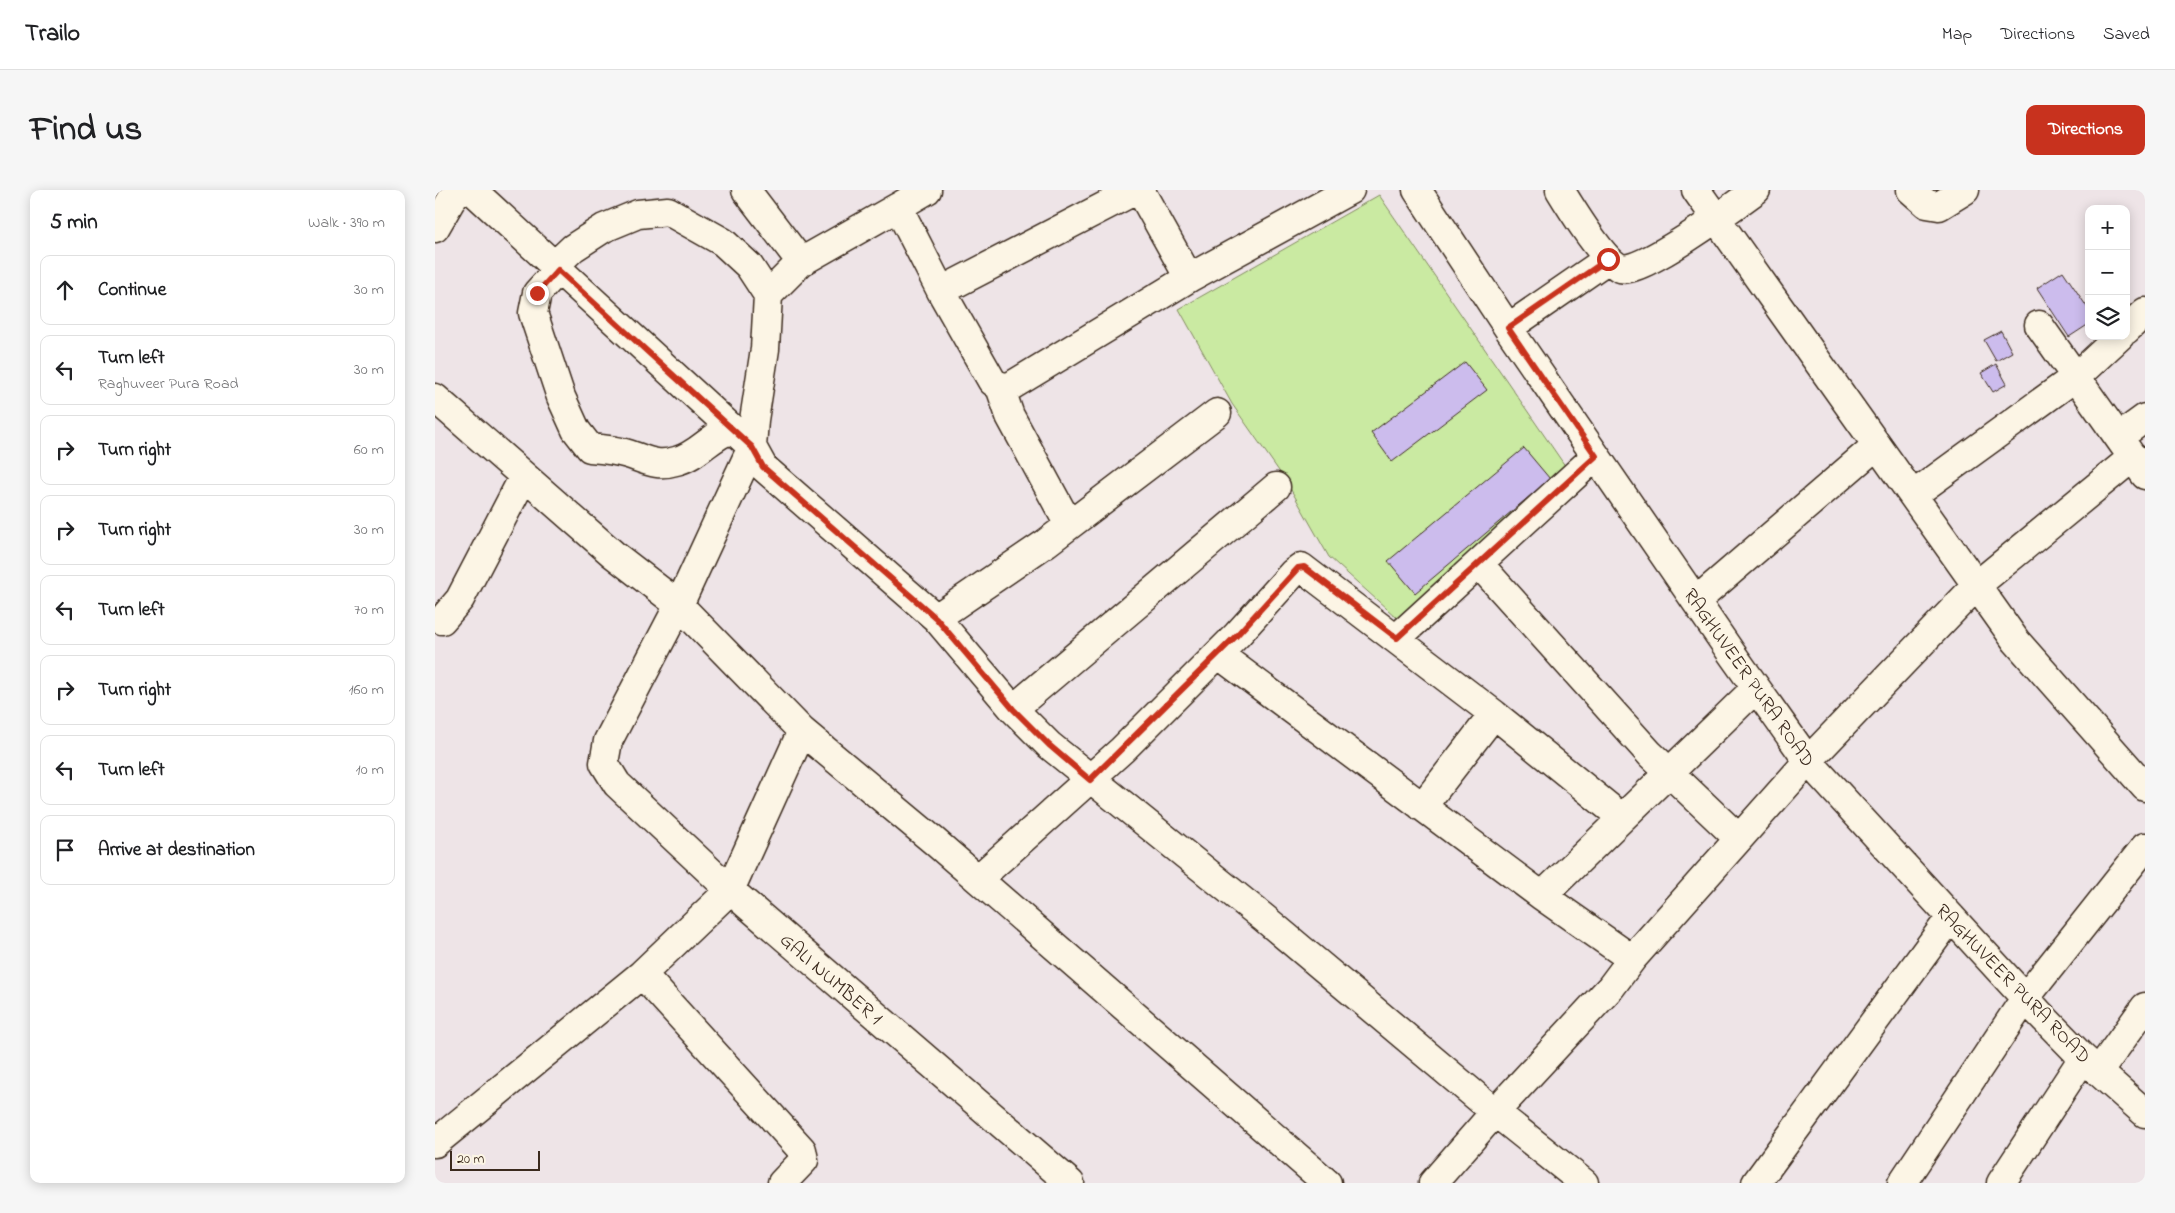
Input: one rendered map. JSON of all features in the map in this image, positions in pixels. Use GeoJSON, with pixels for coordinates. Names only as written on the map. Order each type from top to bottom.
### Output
{"type":"FeatureCollection","features":[{"type":"Feature","properties":{"kind":"street"},"geometry":{"type":"LineString","coordinates":[[435,228],[457,190]]}},
{"type":"Feature","properties":{"kind":"street"},"geometry":{"type":"LineString","coordinates":[[472,190],[752,447],[763,467],[936,618],[1013,709],[1049,745],[1090,780],[1264,918],[1495,1112],[1584,1183]]}},
{"type":"Feature","properties":{"kind":"street"},"geometry":{"type":"LineString","coordinates":[[768,296],[801,262],[927,190]]}},
{"type":"Feature","properties":{"kind":"street"},"geometry":{"type":"LineString","coordinates":[[941,291],[1135,190]]}},
{"type":"Feature","properties":{"kind":"street"},"geometry":{"type":"LineString","coordinates":[[1140,190],[1189,278]]}},
{"type":"Feature","properties":{"kind":"street"},"geometry":{"type":"LineString","coordinates":[[1000,387],[1011,386],[1189,278],[1350,190]]}},
{"type":"Feature","properties":{"kind":"street","name":"RAGHUVEER PURA ROAD"},"geometry":{"type":"LineString","coordinates":[[1417,190],[1508,328],[1808,761],[2026,998],[2091,1064],[2145,1113]]}},
{"type":"Feature","properties":{"kind":"street"},"geometry":{"type":"LineString","coordinates":[[1696,190],[2017,641],[2145,787]]}},
{"type":"Feature","properties":{"kind":"street"},"geometry":{"type":"LineString","coordinates":[[1569,194],[1608,259],[1619,268],[1628,271],[1644,264],[1716,219],[1756,190]]}},
{"type":"Feature","properties":{"kind":"street"},"geometry":{"type":"LineString","coordinates":[[1911,190],[1927,204],[1939,206],[1965,190]]}},
{"type":"Feature","properties":{"kind":"street"},"geometry":{"type":"LineString","coordinates":[[749,191],[801,262]]}},
{"type":"Feature","properties":{"kind":"street"},"geometry":{"type":"LineString","coordinates":[[679,605],[752,447],[754,420],[765,349],[768,296],[749,266],[672,200],[604,228],[573,248],[537,293],[533,313],[561,397],[576,430],[590,448],[620,452],[651,464],[677,461],[701,448],[719,432],[732,429]]}},
{"type":"Feature","properties":{"kind":"street"},"geometry":{"type":"LineString","coordinates":[[898,207],[941,291],[992,381],[1000,387],[1010,416],[1069,525]]}},
{"type":"Feature","properties":{"kind":"street"},"geometry":{"type":"LineString","coordinates":[[1508,328],[1608,259]]}},
{"type":"Feature","properties":{"kind":"street"},"geometry":{"type":"LineString","coordinates":[[2130,326],[2145,312]]}},
{"type":"Feature","properties":{"kind":"street"},"geometry":{"type":"LineString","coordinates":[[2039,324],[2132,456]]}},
{"type":"Feature","properties":{"kind":"street"},"geometry":{"type":"LineString","coordinates":[[1913,495],[2077,376],[2115,340]]}},
{"type":"Feature","properties":{"kind":"street"},"geometry":{"type":"LineString","coordinates":[[435,398],[523,478],[613,554],[679,605],[802,731],[978,880],[1327,1183]]}},
{"type":"Feature","properties":{"kind":"street"},"geometry":{"type":"LineString","coordinates":[[936,618],[1069,525],[1217,413]]}},
{"type":"Feature","properties":{"kind":"street"},"geometry":{"type":"LineString","coordinates":[[1433,1183],[1495,1112],[1611,987],[1632,959],[1808,761],[1977,585],[2132,456],[2145,418]]}},
{"type":"Feature","properties":{"kind":"street"},"geometry":{"type":"LineString","coordinates":[[1696,601],[1877,445]]}},
{"type":"Feature","properties":{"kind":"street"},"geometry":{"type":"LineString","coordinates":[[1397,638],[1596,456]]}},
{"type":"Feature","properties":{"kind":"street"},"geometry":{"type":"LineString","coordinates":[[437,624],[460,599],[523,478]]}},
{"type":"Feature","properties":{"kind":"street"},"geometry":{"type":"LineString","coordinates":[[1013,709],[1276,487]]}},
{"type":"Feature","properties":{"kind":"street"},"geometry":{"type":"LineString","coordinates":[[1479,564],[1669,772],[1738,838]]}},
{"type":"Feature","properties":{"kind":"street"},"geometry":{"type":"LineString","coordinates":[[978,880],[1090,780],[1218,654],[1293,573],[1301,567],[1397,638],[1621,817]]}},
{"type":"Feature","properties":{"kind":"street","name":"GALI NUMBER 1"},"geometry":{"type":"LineString","coordinates":[[679,605],[608,741],[604,763],[617,784],[730,890],[1070,1183]]}},
{"type":"Feature","properties":{"kind":"street"},"geometry":{"type":"LineString","coordinates":[[1218,654],[1542,896],[1632,959]]}},
{"type":"Feature","properties":{"kind":"street"},"geometry":{"type":"LineString","coordinates":[[1542,896],[1621,817],[1756,688]]}},
{"type":"Feature","properties":{"kind":"street"},"geometry":{"type":"LineString","coordinates":[[1422,807],[1494,714]]}},
{"type":"Feature","properties":{"kind":"street"},"geometry":{"type":"LineString","coordinates":[[435,1143],[642,974],[730,890],[802,731]]}},
{"type":"Feature","properties":{"kind":"street"},"geometry":{"type":"LineString","coordinates":[[1902,1183],[2026,998],[2145,847]]}},
{"type":"Feature","properties":{"kind":"street"},"geometry":{"type":"LineString","coordinates":[[1756,1183],[1951,917]]}},
{"type":"Feature","properties":{"kind":"street"},"geometry":{"type":"LineString","coordinates":[[642,974],[802,1150],[804,1160],[782,1183]]}},
{"type":"Feature","properties":{"kind":"street"},"geometry":{"type":"LineString","coordinates":[[2001,1183],[2091,1064],[2145,1007]]}},
{"type":"Feature","properties":{"kind":"green space"},"geometry":{"type":"Polygon","coordinates":[[[1379,195],[1581,489],[1406,626],[1329,557],[1286,481],[1232,404],[1179,309],[1379,195]]]}},
{"type":"Feature","properties":{"kind":"building"},"geometry":{"type":"Polygon","coordinates":[[[2063,271],[2085,304],[2085,327],[2069,337],[2037,288],[2063,271]]]}},
{"type":"Feature","properties":{"kind":"building"},"geometry":{"type":"Polygon","coordinates":[[[2001,331],[2012,352],[1996,361],[1984,340],[2001,331]]]}},
{"type":"Feature","properties":{"kind":"building"},"geometry":{"type":"Polygon","coordinates":[[[1465,362],[1487,390],[1392,462],[1371,433],[1465,362]]]}},
{"type":"Feature","properties":{"kind":"building"},"geometry":{"type":"Polygon","coordinates":[[[1996,364],[2007,384],[1993,392],[1981,373],[1996,364]]]}},
{"type":"Feature","properties":{"kind":"building"},"geometry":{"type":"Polygon","coordinates":[[[1524,448],[1550,479],[1415,593],[1388,561],[1524,448]]]}},
{"type":"Feature","properties":{"kind":"route"},"geometry":{"type":"LineString","coordinates":[[537,293],[558,270],[752,447],[763,467],[936,618],[1013,709],[1049,745],[1090,780],[1237,635],[1298,568],[1304,567],[1397,638],[1596,456],[1508,328],[1608,259]]}}]}
